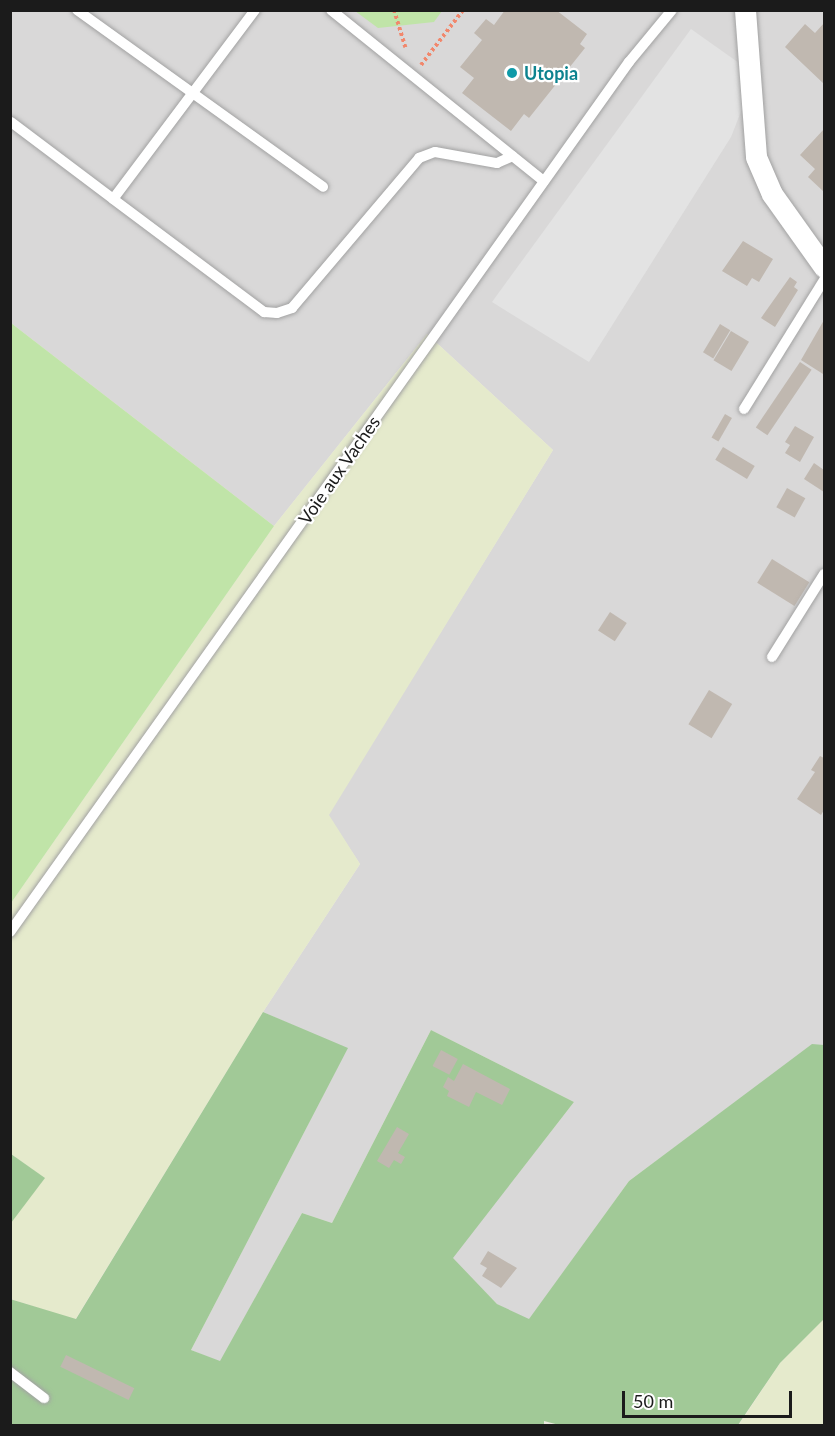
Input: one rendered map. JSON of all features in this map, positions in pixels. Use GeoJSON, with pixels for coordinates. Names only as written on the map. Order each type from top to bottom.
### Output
{"type":"FeatureCollection","features":[{"type":"Feature","properties":{"kind":"street"},"geometry":{"type":"LineString","coordinates":[[745,10],[756,158],[772,194],[825,267]]}},
{"type":"Feature","properties":{"kind":"lane"},"geometry":{"type":"LineString","coordinates":[[77,10],[192,95],[323,187]]}},
{"type":"Feature","properties":{"kind":"lane"},"geometry":{"type":"LineString","coordinates":[[113,199],[255,10]]}},
{"type":"Feature","properties":{"kind":"lane"},"geometry":{"type":"LineString","coordinates":[[331,10],[544,181]]}},
{"type":"Feature","properties":{"kind":"lane","name":"Voie aux Vaches"},"geometry":{"type":"LineString","coordinates":[[10,932],[629,62],[672,10]]}},
{"type":"Feature","properties":{"kind":"lane"},"geometry":{"type":"LineString","coordinates":[[11,123],[264,312],[277,313],[292,308],[419,158],[435,152],[497,163],[513,156]]}},
{"type":"Feature","properties":{"kind":"lane"},"geometry":{"type":"LineString","coordinates":[[744,409],[825,280]]}},
{"type":"Feature","properties":{"kind":"lane"},"geometry":{"type":"LineString","coordinates":[[772,657],[825,574]]}},
{"type":"Feature","properties":{"kind":"lane"},"geometry":{"type":"LineString","coordinates":[[10,1372],[44,1398]]}},
{"type":"Feature","properties":{"kind":"path"},"geometry":{"type":"LineString","coordinates":[[394,10],[413,75]]}},
{"type":"Feature","properties":{"kind":"path"},"geometry":{"type":"LineString","coordinates":[[413,75],[463,10]]}},
{"type":"Feature","properties":{"kind":"shaded area"},"geometry":{"type":"Polygon","coordinates":[[[10,11],[824,11],[824,1045],[812,1045],[629,1181],[529,1320],[497,1304],[452,1258],[574,1102],[431,1030],[332,1223],[302,1213],[220,1362],[191,1350],[347,1049],[263,1012],[360,864],[328,815],[553,450],[427,334],[274,526],[11,323],[10,11]]]}},
{"type":"Feature","properties":{"kind":"shaded area"},"geometry":{"type":"Polygon","coordinates":[[[691,29],[739,63],[742,109],[731,137],[589,362],[492,302],[691,29]]]}},
{"type":"Feature","properties":{"kind":"green space"},"geometry":{"type":"Polygon","coordinates":[[[355,11],[442,11],[434,22],[378,28],[355,11]]]}},
{"type":"Feature","properties":{"kind":"green space"},"geometry":{"type":"Polygon","coordinates":[[[11,323],[274,526],[11,903],[11,323]]]}},
{"type":"Feature","properties":{"kind":"green space"},"geometry":{"type":"Polygon","coordinates":[[[427,334],[553,450],[329,815],[360,864],[263,1012],[75,1320],[11,1299],[10,1223],[44,1178],[11,1154],[11,903],[274,526],[427,334]]]}},
{"type":"Feature","properties":{"kind":"green space"},"geometry":{"type":"Polygon","coordinates":[[[263,1012],[348,1048],[191,1350],[220,1361],[302,1213],[332,1223],[431,1030],[574,1102],[453,1258],[497,1304],[529,1319],[629,1181],[812,1044],[824,1045],[824,1319],[780,1363],[738,1425],[563,1426],[544,1421],[544,1426],[11,1425],[10,1299],[76,1319],[263,1012]]]}},
{"type":"Feature","properties":{"kind":"green space"},"geometry":{"type":"Polygon","coordinates":[[[11,1154],[45,1178],[11,1223],[11,1154]]]}},
{"type":"Feature","properties":{"kind":"green space"},"geometry":{"type":"Polygon","coordinates":[[[824,1319],[824,1425],[738,1426],[780,1363],[824,1319]]]}},
{"type":"Feature","properties":{"kind":"building","name":"Utopia"},"geometry":{"type":"Polygon","coordinates":[[[505,10],[556,10],[587,34],[580,44],[585,48],[529,118],[524,114],[511,131],[462,93],[474,78],[460,67],[482,40],[474,33],[486,19],[494,25],[505,10]]]}},
{"type":"Feature","properties":{"kind":"building"},"geometry":{"type":"Polygon","coordinates":[[[824,23],[824,84],[785,47],[805,24],[815,33],[824,23]]]}},
{"type":"Feature","properties":{"kind":"building"},"geometry":{"type":"Polygon","coordinates":[[[824,129],[824,192],[808,177],[815,169],[800,155],[824,129]]]}},
{"type":"Feature","properties":{"kind":"building"},"geometry":{"type":"Polygon","coordinates":[[[743,241],[773,259],[759,282],[752,278],[747,286],[722,271],[743,241]]]}},
{"type":"Feature","properties":{"kind":"building"},"geometry":{"type":"Polygon","coordinates":[[[790,277],[797,282],[794,287],[798,290],[775,327],[761,318],[790,277]]]}},
{"type":"Feature","properties":{"kind":"building"},"geometry":{"type":"Polygon","coordinates":[[[824,320],[824,371],[823,374],[801,360],[824,320]]]}},
{"type":"Feature","properties":{"kind":"building"},"geometry":{"type":"Polygon","coordinates":[[[720,324],[730,330],[713,358],[703,352],[720,324]]]}},
{"type":"Feature","properties":{"kind":"building"},"geometry":{"type":"Polygon","coordinates":[[[731,331],[749,342],[731,371],[713,360],[731,331]]]}},
{"type":"Feature","properties":{"kind":"building"},"geometry":{"type":"Polygon","coordinates":[[[800,362],[812,370],[767,435],[756,427],[800,362]]]}},
{"type":"Feature","properties":{"kind":"building"},"geometry":{"type":"Polygon","coordinates":[[[725,414],[732,418],[718,441],[712,437],[725,414]]]}},
{"type":"Feature","properties":{"kind":"building"},"geometry":{"type":"Polygon","coordinates":[[[795,426],[814,437],[800,462],[785,453],[790,445],[785,442],[795,426]]]}},
{"type":"Feature","properties":{"kind":"building"},"geometry":{"type":"Polygon","coordinates":[[[723,447],[755,466],[747,479],[715,460],[723,447]]]}},
{"type":"Feature","properties":{"kind":"building"},"geometry":{"type":"Polygon","coordinates":[[[814,463],[824,470],[824,492],[804,479],[814,463]]]}},
{"type":"Feature","properties":{"kind":"building"},"geometry":{"type":"Polygon","coordinates":[[[787,488],[805,498],[795,517],[776,507],[787,488]]]}},
{"type":"Feature","properties":{"kind":"building"},"geometry":{"type":"Polygon","coordinates":[[[772,559],[809,582],[794,606],[757,583],[772,559]]]}},
{"type":"Feature","properties":{"kind":"building"},"geometry":{"type":"Polygon","coordinates":[[[610,612],[627,623],[615,641],[598,630],[610,612]]]}},
{"type":"Feature","properties":{"kind":"building"},"geometry":{"type":"Polygon","coordinates":[[[709,690],[732,704],[712,738],[688,724],[709,690]]]}},
{"type":"Feature","properties":{"kind":"building"},"geometry":{"type":"Polygon","coordinates":[[[820,756],[824,758],[824,810],[821,815],[797,799],[815,772],[811,770],[820,756]]]}},
{"type":"Feature","properties":{"kind":"building"},"geometry":{"type":"Polygon","coordinates":[[[441,1050],[458,1059],[449,1075],[433,1066],[441,1050]]]}},
{"type":"Feature","properties":{"kind":"building"},"geometry":{"type":"Polygon","coordinates":[[[463,1064],[510,1089],[502,1105],[476,1092],[469,1107],[447,1096],[449,1091],[443,1087],[448,1077],[454,1081],[463,1064]]]}},
{"type":"Feature","properties":{"kind":"building"},"geometry":{"type":"Polygon","coordinates":[[[397,1127],[409,1134],[398,1153],[405,1157],[401,1164],[394,1160],[389,1168],[377,1161],[397,1127]]]}},
{"type":"Feature","properties":{"kind":"building"},"geometry":{"type":"Polygon","coordinates":[[[488,1251],[517,1268],[501,1288],[482,1276],[487,1268],[480,1264],[488,1251]]]}},
{"type":"Feature","properties":{"kind":"building"},"geometry":{"type":"Polygon","coordinates":[[[66,1355],[134,1388],[129,1400],[60,1367],[66,1355]]]}},
{"type":"Feature","properties":{"kind":"place","name":"Utopia"},"geometry":{"type":"Point","coordinates":[512,73]}}]}
